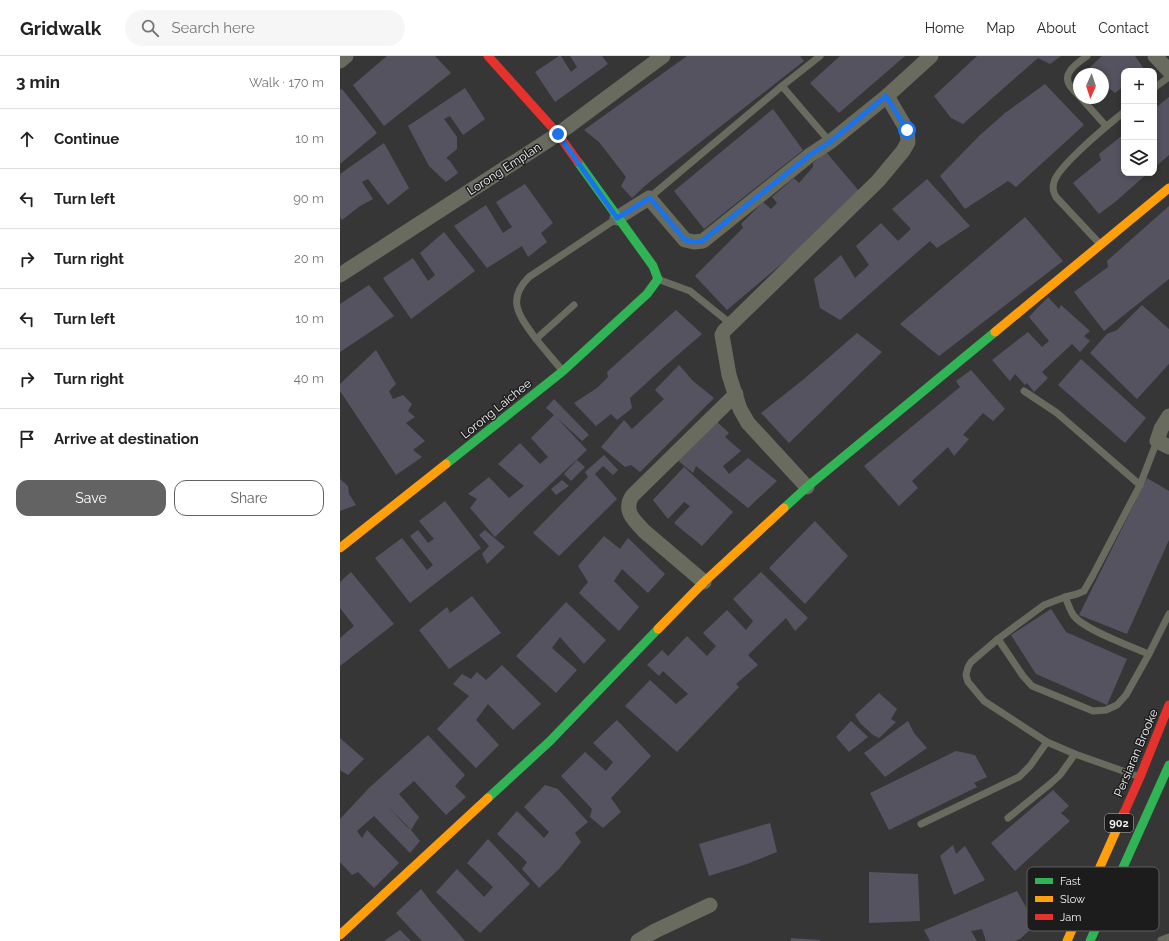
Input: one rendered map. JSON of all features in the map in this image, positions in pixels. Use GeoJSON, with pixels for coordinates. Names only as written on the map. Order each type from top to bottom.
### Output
{"type":"FeatureCollection","features":[{"type":"Feature","properties":{"kind":"street"},"geometry":{"type":"LineString","coordinates":[[340,61],[346,56]]}},
{"type":"Feature","properties":{"kind":"street"},"geometry":{"type":"LineString","coordinates":[[488,56],[558,134],[653,266],[658,279]]}},
{"type":"Feature","properties":{"kind":"street","name":"Lorong Emplan"},"geometry":{"type":"LineString","coordinates":[[340,275],[558,134],[663,56]]}},
{"type":"Feature","properties":{"kind":"street"},"geometry":{"type":"LineString","coordinates":[[617,218],[650,198],[685,240],[694,242],[702,241],[810,155],[830,142],[886,96],[931,56]]}},
{"type":"Feature","properties":{"kind":"street"},"geometry":{"type":"LineString","coordinates":[[1156,56],[1169,70]]}},
{"type":"Feature","properties":{"kind":"street"},"geometry":{"type":"LineString","coordinates":[[807,487],[748,422],[740,409],[729,374],[722,340],[724,331],[878,181],[903,151],[908,142],[907,130],[886,96]]}},
{"type":"Feature","properties":{"kind":"street"},"geometry":{"type":"LineString","coordinates":[[340,935],[550,741],[704,582],[807,487],[1169,188]]}},
{"type":"Feature","properties":{"kind":"street","name":"Lorong Laichee"},"geometry":{"type":"LineString","coordinates":[[340,548],[563,371],[646,294],[658,279]]}},
{"type":"Feature","properties":{"kind":"street"},"geometry":{"type":"LineString","coordinates":[[704,582],[644,531],[630,515],[628,506],[632,496],[736,394]]}},
{"type":"Feature","properties":{"kind":"street"},"geometry":{"type":"LineString","coordinates":[[1163,444],[1161,430],[1169,416]]}},
{"type":"Feature","properties":{"kind":"street","name":"Persiaran Brooke"},"geometry":{"type":"LineString","coordinates":[[1100,867],[1140,777],[1169,705]]}},
{"type":"Feature","properties":{"kind":"street","name":"902"},"geometry":{"type":"LineString","coordinates":[[1123,867],[1168,768]]}},
{"type":"Feature","properties":{"kind":"street"},"geometry":{"type":"LineString","coordinates":[[638,941],[657,936],[710,905]]}},
{"type":"Feature","properties":{"kind":"street","name":"Persiaran Brooke"},"geometry":{"type":"LineString","coordinates":[[1067,941],[1071,931]]}},
{"type":"Feature","properties":{"kind":"street","name":"902"},"geometry":{"type":"LineString","coordinates":[[1090,941],[1095,931]]}},
{"type":"Feature","properties":{"kind":"lane"},"geometry":{"type":"LineString","coordinates":[[650,198],[782,86],[820,56]]}},
{"type":"Feature","properties":{"kind":"lane"},"geometry":{"type":"LineString","coordinates":[[1073,89],[1069,85],[1069,73],[1072,68],[1087,56]]}},
{"type":"Feature","properties":{"kind":"lane"},"geometry":{"type":"LineString","coordinates":[[1157,86],[1169,77]]}},
{"type":"Feature","properties":{"kind":"lane"},"geometry":{"type":"LineString","coordinates":[[782,86],[830,142]]}},
{"type":"Feature","properties":{"kind":"lane"},"geometry":{"type":"LineString","coordinates":[[1086,104],[1106,126]]}},
{"type":"Feature","properties":{"kind":"lane"},"geometry":{"type":"LineString","coordinates":[[1100,245],[1056,197],[1053,190],[1054,181],[1061,169],[1106,126],[1121,114]]}},
{"type":"Feature","properties":{"kind":"lane"},"geometry":{"type":"LineString","coordinates":[[563,371],[536,339],[522,320],[517,310],[517,297],[521,285],[529,277],[617,218]]}},
{"type":"Feature","properties":{"kind":"lane"},"geometry":{"type":"LineString","coordinates":[[658,279],[690,291],[731,324]]}},
{"type":"Feature","properties":{"kind":"lane"},"geometry":{"type":"LineString","coordinates":[[536,339],[574,305]]}},
{"type":"Feature","properties":{"kind":"lane"},"geometry":{"type":"LineString","coordinates":[[1024,391],[1057,413],[1140,484]]}},
{"type":"Feature","properties":{"kind":"lane"},"geometry":{"type":"LineString","coordinates":[[1140,777],[1075,754],[1047,742],[984,701],[968,682],[966,675],[971,662],[998,639],[1044,605],[1084,591],[1140,484],[1163,444]]}},
{"type":"Feature","properties":{"kind":"lane"},"geometry":{"type":"LineString","coordinates":[[1065,597],[1074,616],[1093,630],[1149,654]]}},
{"type":"Feature","properties":{"kind":"lane"},"geometry":{"type":"LineString","coordinates":[[998,639],[1023,676],[1032,686],[1093,711],[1106,710],[1117,705],[1126,695],[1169,614]]}},
{"type":"Feature","properties":{"kind":"lane"},"geometry":{"type":"LineString","coordinates":[[921,824],[1019,777],[1030,766],[1047,742]]}},
{"type":"Feature","properties":{"kind":"lane"},"geometry":{"type":"LineString","coordinates":[[1008,818],[1060,775],[1075,754]]}},
{"type":"Feature","properties":{"kind":"lane"},"geometry":{"type":"LineString","coordinates":[[1161,940],[1169,937]]}},
{"type":"Feature","properties":{"kind":"building"},"geometry":{"type":"Polygon","coordinates":[[[387,56],[435,56],[451,73],[384,126],[353,85],[387,56]]]}},
{"type":"Feature","properties":{"kind":"building"},"geometry":{"type":"Polygon","coordinates":[[[561,56],[571,72],[577,67],[570,56],[602,56],[608,64],[555,102],[535,72],[561,56]]]}},
{"type":"Feature","properties":{"kind":"building"},"geometry":{"type":"Polygon","coordinates":[[[687,56],[800,56],[804,61],[647,184],[632,198],[621,186],[626,177],[599,142],[584,130],[687,56]]]}},
{"type":"Feature","properties":{"kind":"building"},"geometry":{"type":"Polygon","coordinates":[[[840,56],[905,56],[839,113],[810,83],[840,56]]]}},
{"type":"Feature","properties":{"kind":"building"},"geometry":{"type":"Polygon","coordinates":[[[977,56],[1061,56],[1050,64],[1038,58],[963,124],[951,118],[934,96],[977,56]]]}},
{"type":"Feature","properties":{"kind":"building"},"geometry":{"type":"Polygon","coordinates":[[[1102,56],[1135,56],[1143,68],[1121,68],[1121,88],[1115,93],[1109,88],[1109,68],[1089,68],[1102,56]]]}},
{"type":"Feature","properties":{"kind":"building"},"geometry":{"type":"Polygon","coordinates":[[[1045,84],[1084,125],[1016,187],[1008,181],[965,209],[940,176],[979,136],[1005,113],[1045,84]]]}},
{"type":"Feature","properties":{"kind":"building"},"geometry":{"type":"Polygon","coordinates":[[[465,88],[485,119],[463,135],[450,116],[444,119],[457,137],[457,149],[446,158],[450,161],[458,173],[446,182],[429,166],[408,126],[465,88]]]}},
{"type":"Feature","properties":{"kind":"building"},"geometry":{"type":"Polygon","coordinates":[[[342,89],[377,133],[340,164],[340,90],[342,89]]]}},
{"type":"Feature","properties":{"kind":"building"},"geometry":{"type":"Polygon","coordinates":[[[1169,97],[1169,155],[1157,165],[1157,140],[1157,107],[1169,97]]]}},
{"type":"Feature","properties":{"kind":"building"},"geometry":{"type":"Polygon","coordinates":[[[773,109],[803,150],[704,229],[674,191],[773,109]]]}},
{"type":"Feature","properties":{"kind":"building"},"geometry":{"type":"Polygon","coordinates":[[[1121,136],[1121,176],[1145,176],[1099,214],[1073,183],[1101,160],[1099,154],[1121,136]]]}},
{"type":"Feature","properties":{"kind":"building"},"geometry":{"type":"Polygon","coordinates":[[[384,143],[409,188],[388,205],[368,179],[362,182],[373,199],[360,206],[342,220],[340,217],[340,174],[384,143]]]}},
{"type":"Feature","properties":{"kind":"building"},"geometry":{"type":"Polygon","coordinates":[[[826,152],[859,191],[855,202],[727,310],[695,276],[743,228],[741,224],[763,202],[771,209],[777,203],[772,197],[794,178],[799,183],[813,167],[813,163],[826,152]]]}},
{"type":"Feature","properties":{"kind":"building"},"geometry":{"type":"Polygon","coordinates":[[[927,179],[970,226],[937,248],[930,241],[840,320],[820,308],[814,279],[841,255],[855,278],[869,265],[856,246],[881,223],[898,241],[911,229],[892,209],[927,179]]]}},
{"type":"Feature","properties":{"kind":"building"},"geometry":{"type":"Polygon","coordinates":[[[525,184],[553,223],[541,233],[547,242],[528,257],[522,246],[487,268],[454,226],[486,205],[503,233],[512,227],[496,202],[525,184]]]}},
{"type":"Feature","properties":{"kind":"building"},"geometry":{"type":"Polygon","coordinates":[[[1169,206],[1169,279],[1104,331],[1074,292],[1108,267],[1107,261],[1169,206]]]}},
{"type":"Feature","properties":{"kind":"building"},"geometry":{"type":"Polygon","coordinates":[[[1025,217],[1063,261],[939,356],[900,324],[1025,217]]]}},
{"type":"Feature","properties":{"kind":"building"},"geometry":{"type":"Polygon","coordinates":[[[444,232],[475,271],[411,319],[383,278],[413,258],[428,281],[435,275],[420,253],[444,232]]]}},
{"type":"Feature","properties":{"kind":"building"},"geometry":{"type":"Polygon","coordinates":[[[369,285],[394,316],[340,352],[340,304],[369,285]]]}},
{"type":"Feature","properties":{"kind":"building"},"geometry":{"type":"Polygon","coordinates":[[[1048,297],[1059,309],[1061,305],[1090,331],[1084,336],[1090,341],[1080,352],[1072,344],[1042,372],[1048,378],[1034,392],[1027,383],[1025,385],[1015,374],[1010,381],[992,360],[1028,332],[1042,347],[1049,341],[1029,317],[1048,297]]]}},
{"type":"Feature","properties":{"kind":"building"},"geometry":{"type":"Polygon","coordinates":[[[1142,305],[1169,329],[1169,364],[1137,399],[1090,353],[1107,334],[1117,330],[1142,305]]]}},
{"type":"Feature","properties":{"kind":"building"},"geometry":{"type":"Polygon","coordinates":[[[676,310],[702,334],[630,398],[632,408],[617,420],[611,414],[596,426],[574,403],[597,388],[608,377],[607,372],[676,310]]]}},
{"type":"Feature","properties":{"kind":"building"},"geometry":{"type":"Polygon","coordinates":[[[857,333],[882,352],[789,443],[761,413],[804,379],[857,333]]]}},
{"type":"Feature","properties":{"kind":"building"},"geometry":{"type":"Polygon","coordinates":[[[376,350],[396,384],[389,391],[393,399],[403,395],[412,404],[408,411],[415,417],[406,423],[425,441],[413,450],[422,457],[396,475],[340,391],[340,384],[376,350]]]}},
{"type":"Feature","properties":{"kind":"building"},"geometry":{"type":"Polygon","coordinates":[[[1081,359],[1146,418],[1125,443],[1058,385],[1081,359]]]}},
{"type":"Feature","properties":{"kind":"building"},"geometry":{"type":"Polygon","coordinates":[[[679,365],[693,381],[714,398],[640,472],[631,465],[625,467],[601,447],[624,420],[632,429],[664,399],[655,390],[679,365]]]}},
{"type":"Feature","properties":{"kind":"building"},"geometry":{"type":"Polygon","coordinates":[[[971,370],[1005,409],[993,421],[983,413],[963,435],[969,439],[954,456],[948,447],[912,481],[918,488],[899,506],[864,466],[960,387],[956,381],[971,370]]]}},
{"type":"Feature","properties":{"kind":"building"},"geometry":{"type":"Polygon","coordinates":[[[554,399],[589,435],[582,441],[556,417],[587,450],[495,537],[470,508],[477,499],[468,494],[489,477],[509,498],[524,486],[498,464],[520,443],[540,464],[548,457],[531,438],[554,415],[546,408],[554,399]]]}},
{"type":"Feature","properties":{"kind":"building"},"geometry":{"type":"Polygon","coordinates":[[[714,419],[729,433],[725,437],[741,451],[723,466],[729,474],[748,458],[777,481],[748,508],[696,466],[693,473],[676,459],[714,419]]]}},
{"type":"Feature","properties":{"kind":"building"},"geometry":{"type":"Polygon","coordinates":[[[604,455],[618,470],[613,475],[603,466],[595,474],[617,499],[559,556],[533,533],[588,477],[585,472],[604,455]]]}},
{"type":"Feature","properties":{"kind":"building"},"geometry":{"type":"Polygon","coordinates":[[[577,460],[585,467],[571,481],[564,474],[577,460]]]}},
{"type":"Feature","properties":{"kind":"building"},"geometry":{"type":"Polygon","coordinates":[[[684,467],[733,512],[702,546],[674,523],[690,506],[684,502],[668,519],[653,500],[684,467]]]}},
{"type":"Feature","properties":{"kind":"building"},"geometry":{"type":"Polygon","coordinates":[[[1147,478],[1169,491],[1169,540],[1127,634],[1079,615],[1147,478]]]}},
{"type":"Feature","properties":{"kind":"building"},"geometry":{"type":"Polygon","coordinates":[[[340,479],[348,486],[349,494],[356,505],[340,511],[340,479]]]}},
{"type":"Feature","properties":{"kind":"building"},"geometry":{"type":"Polygon","coordinates":[[[562,480],[569,486],[556,495],[551,489],[562,480]]]}},
{"type":"Feature","properties":{"kind":"building"},"geometry":{"type":"Polygon","coordinates":[[[445,501],[481,548],[410,603],[375,558],[402,538],[427,570],[433,565],[410,536],[418,530],[428,543],[434,539],[419,521],[445,501]]]}},
{"type":"Feature","properties":{"kind":"building"},"geometry":{"type":"Polygon","coordinates":[[[815,521],[848,556],[805,604],[769,568],[815,521]]]}},
{"type":"Feature","properties":{"kind":"building"},"geometry":{"type":"Polygon","coordinates":[[[485,530],[505,547],[487,564],[482,554],[489,546],[479,535],[485,530]]]}},
{"type":"Feature","properties":{"kind":"building"},"geometry":{"type":"Polygon","coordinates":[[[604,536],[620,549],[628,538],[665,574],[648,593],[622,569],[614,581],[639,607],[619,631],[579,593],[588,582],[578,566],[604,536]]]}},
{"type":"Feature","properties":{"kind":"building"},"geometry":{"type":"Polygon","coordinates":[[[351,572],[394,624],[340,666],[340,638],[354,626],[340,608],[340,582],[351,572]]]}},
{"type":"Feature","properties":{"kind":"building"},"geometry":{"type":"Polygon","coordinates":[[[761,572],[808,618],[795,631],[786,618],[748,655],[758,665],[736,684],[739,687],[677,752],[625,706],[650,680],[676,704],[688,694],[663,671],[659,676],[647,665],[662,650],[668,656],[687,636],[707,656],[716,646],[703,633],[727,610],[746,630],[753,621],[733,599],[761,572]]]}},
{"type":"Feature","properties":{"kind":"building"},"geometry":{"type":"Polygon","coordinates":[[[472,596],[501,633],[449,669],[419,630],[447,607],[450,613],[472,596]]]}},
{"type":"Feature","properties":{"kind":"building"},"geometry":{"type":"Polygon","coordinates":[[[566,602],[606,640],[584,664],[560,637],[552,648],[577,670],[556,693],[516,656],[566,602]]]}},
{"type":"Feature","properties":{"kind":"building"},"geometry":{"type":"Polygon","coordinates":[[[1051,609],[1066,632],[1127,659],[1107,705],[1036,674],[1011,635],[1051,609]]]}},
{"type":"Feature","properties":{"kind":"building"},"geometry":{"type":"Polygon","coordinates":[[[502,665],[541,704],[513,730],[488,704],[476,720],[499,745],[476,768],[437,729],[469,696],[453,684],[462,674],[471,679],[477,672],[486,680],[502,665]]]}},
{"type":"Feature","properties":{"kind":"building"},"geometry":{"type":"Polygon","coordinates":[[[879,693],[897,709],[891,719],[896,722],[879,738],[873,735],[860,723],[855,715],[879,693]]]}},
{"type":"Feature","properties":{"kind":"building"},"geometry":{"type":"Polygon","coordinates":[[[617,720],[651,756],[611,798],[621,812],[603,828],[590,817],[592,809],[561,776],[585,752],[606,771],[613,762],[593,743],[617,720]]]}},
{"type":"Feature","properties":{"kind":"building"},"geometry":{"type":"Polygon","coordinates":[[[851,721],[868,737],[849,752],[836,737],[851,721]]]}},
{"type":"Feature","properties":{"kind":"building"},"geometry":{"type":"Polygon","coordinates":[[[908,721],[914,733],[927,748],[885,777],[864,753],[908,721]]]}},
{"type":"Feature","properties":{"kind":"building"},"geometry":{"type":"Polygon","coordinates":[[[428,735],[465,775],[455,786],[466,797],[446,815],[414,781],[399,794],[419,817],[411,830],[420,841],[410,853],[374,816],[357,831],[362,838],[367,830],[399,863],[374,888],[358,872],[352,875],[340,862],[340,819],[370,787],[428,735]],[[386,804],[406,826],[411,830],[386,804]]]}},
{"type":"Feature","properties":{"kind":"building"},"geometry":{"type":"Polygon","coordinates":[[[340,738],[364,759],[348,775],[340,770],[340,738]]]}},
{"type":"Feature","properties":{"kind":"building"},"geometry":{"type":"Polygon","coordinates":[[[956,751],[975,755],[987,777],[974,783],[977,787],[889,830],[870,793],[956,751]]]}},
{"type":"Feature","properties":{"kind":"building"},"geometry":{"type":"Polygon","coordinates":[[[545,785],[558,789],[588,822],[575,833],[581,842],[559,869],[539,888],[522,869],[527,862],[497,834],[517,811],[544,838],[549,832],[524,807],[545,785]]]}},
{"type":"Feature","properties":{"kind":"building"},"geometry":{"type":"Polygon","coordinates":[[[1053,790],[1069,806],[1061,813],[1070,821],[1015,871],[991,843],[1053,790]]]}},
{"type":"Feature","properties":{"kind":"building"},"geometry":{"type":"Polygon","coordinates":[[[770,823],[777,852],[747,864],[709,876],[699,844],[770,823]]]}},
{"type":"Feature","properties":{"kind":"building"},"geometry":{"type":"Polygon","coordinates":[[[488,839],[530,884],[480,933],[436,892],[457,869],[484,897],[493,887],[467,863],[488,839]]]}},
{"type":"Feature","properties":{"kind":"building"},"geometry":{"type":"Polygon","coordinates":[[[953,845],[956,854],[965,846],[985,880],[954,895],[940,856],[953,845]]]}},
{"type":"Feature","properties":{"kind":"building"},"geometry":{"type":"Polygon","coordinates":[[[869,872],[918,874],[920,921],[869,923],[869,872]]]}},
{"type":"Feature","properties":{"kind":"building"},"geometry":{"type":"Polygon","coordinates":[[[421,889],[465,941],[422,941],[396,913],[421,889]]]}},
{"type":"Feature","properties":{"kind":"building"},"geometry":{"type":"Polygon","coordinates":[[[1017,891],[1027,910],[1027,931],[1029,931],[1020,939],[1015,941],[986,941],[982,929],[971,931],[977,941],[930,941],[924,930],[1017,891]]]}},
{"type":"Feature","properties":{"kind":"building"},"geometry":{"type":"Polygon","coordinates":[[[400,930],[411,941],[384,941],[400,930]]]}},
{"type":"Feature","properties":{"kind":"building"},"geometry":{"type":"Polygon","coordinates":[[[791,938],[820,940],[820,941],[791,941],[791,938]]]}},
{"type":"Feature","properties":{"kind":"traffic: fast"},"geometry":{"type":"LineString","coordinates":[[446,464],[563,371],[647,294],[658,279],[653,266],[578,162]]}},
{"type":"Feature","properties":{"kind":"traffic: fast"},"geometry":{"type":"LineString","coordinates":[[784,508],[807,487],[995,332]]}},
{"type":"Feature","properties":{"kind":"traffic: fast"},"geometry":{"type":"LineString","coordinates":[[488,798],[550,741],[658,629]]}},
{"type":"Feature","properties":{"kind":"traffic: fast"},"geometry":{"type":"LineString","coordinates":[[1123,867],[1169,765]]}},
{"type":"Feature","properties":{"kind":"traffic: fast"},"geometry":{"type":"LineString","coordinates":[[1090,941],[1094,931]]}},
{"type":"Feature","properties":{"kind":"traffic: slow"},"geometry":{"type":"LineString","coordinates":[[995,332],[1169,188]]}},
{"type":"Feature","properties":{"kind":"traffic: slow"},"geometry":{"type":"LineString","coordinates":[[340,548],[446,464]]}},
{"type":"Feature","properties":{"kind":"traffic: slow"},"geometry":{"type":"LineString","coordinates":[[658,629],[704,582],[784,508]]}},
{"type":"Feature","properties":{"kind":"traffic: slow"},"geometry":{"type":"LineString","coordinates":[[340,935],[488,798]]}},
{"type":"Feature","properties":{"kind":"traffic: slow"},"geometry":{"type":"LineString","coordinates":[[1100,867],[1124,813]]}},
{"type":"Feature","properties":{"kind":"traffic: slow"},"geometry":{"type":"LineString","coordinates":[[1067,941],[1071,931]]}},
{"type":"Feature","properties":{"kind":"traffic: jam"},"geometry":{"type":"LineString","coordinates":[[488,56],[558,134],[578,162]]}},
{"type":"Feature","properties":{"kind":"traffic: jam"},"geometry":{"type":"LineString","coordinates":[[1124,813],[1169,705]]}},
{"type":"Feature","properties":{"kind":"route"},"geometry":{"type":"LineString","coordinates":[[558,134],[617,218],[650,198],[685,240],[694,242],[702,241],[810,155],[830,142],[886,96],[907,130]]}}]}
